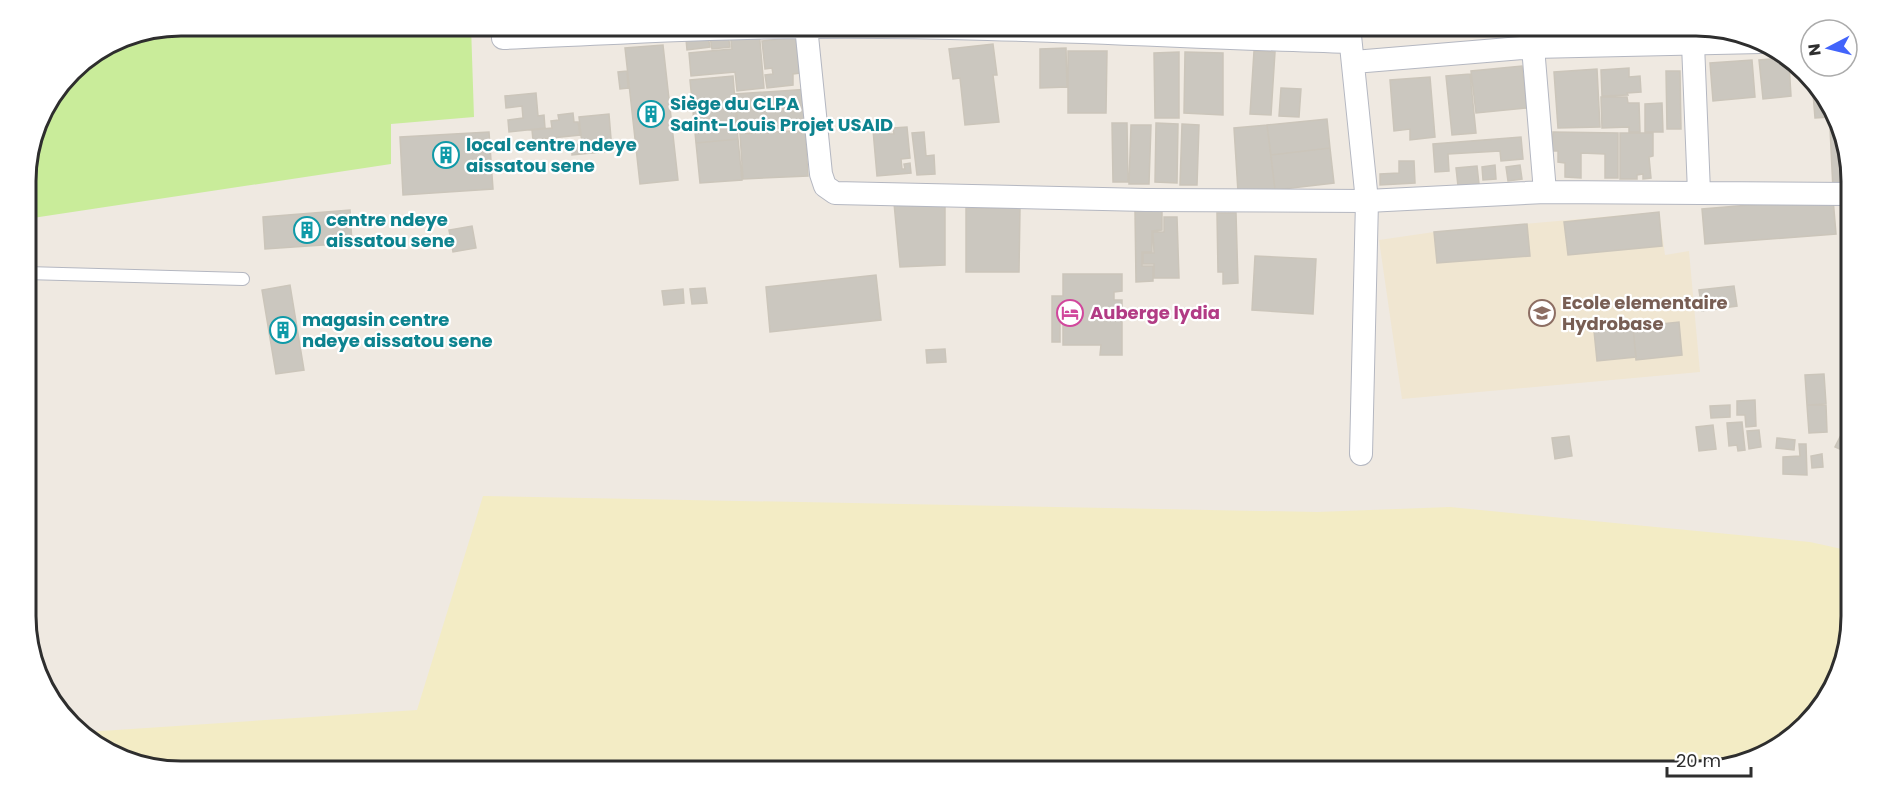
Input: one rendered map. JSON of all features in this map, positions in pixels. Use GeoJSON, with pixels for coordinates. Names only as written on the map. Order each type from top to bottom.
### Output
{"type":"FeatureCollection","features":[{"type":"Feature","properties":{"kind":"street"},"geometry":{"type":"LineString","coordinates":[[503,38],[554,36]]}},
{"type":"Feature","properties":{"kind":"street"},"geometry":{"type":"LineString","coordinates":[[807,36],[821,174],[825,186],[835,193],[1146,200],[1367,201],[1545,192],[1841,194]]}},
{"type":"Feature","properties":{"kind":"street"},"geometry":{"type":"LineString","coordinates":[[1266,36],[1351,43],[1533,47],[1738,43]]}},
{"type":"Feature","properties":{"kind":"street"},"geometry":{"type":"LineString","coordinates":[[1351,43],[1367,201],[1361,454]]}},
{"type":"Feature","properties":{"kind":"street"},"geometry":{"type":"LineString","coordinates":[[1693,44],[1699,192]]}},
{"type":"Feature","properties":{"kind":"street"},"geometry":{"type":"LineString","coordinates":[[1533,47],[1545,192]]}},
{"type":"Feature","properties":{"kind":"lane"},"geometry":{"type":"LineString","coordinates":[[36,273],[243,279]]}},
{"type":"Feature","properties":{"kind":"shaded area","name":"Ecole elementaire Hydrobase"},"geometry":{"type":"Polygon","coordinates":[[[1659,212],[1665,255],[1689,251],[1700,372],[1402,399],[1379,240],[1434,232],[1659,212]]]}},
{"type":"Feature","properties":{"kind":"sand"},"geometry":{"type":"Polygon","coordinates":[[[483,496],[1317,512],[1450,507],[1810,542],[1841,549],[1841,625],[1838,644],[1830,671],[1817,697],[1792,725],[1777,737],[1743,753],[1705,761],[172,761],[143,756],[126,750],[108,742],[94,731],[417,710],[483,496]]]}},
{"type":"Feature","properties":{"kind":"green space"},"geometry":{"type":"Polygon","coordinates":[[[172,36],[471,36],[474,117],[391,124],[391,164],[36,217],[36,172],[41,143],[60,100],[85,72],[100,60],[134,44],[172,36]]]}},
{"type":"Feature","properties":{"kind":"building"},"geometry":{"type":"Polygon","coordinates":[[[708,36],[710,47],[687,50],[686,39],[708,36]]]}},
{"type":"Feature","properties":{"kind":"building"},"geometry":{"type":"Polygon","coordinates":[[[728,36],[730,47],[712,49],[710,37],[728,36]]]}},
{"type":"Feature","properties":{"kind":"building"},"geometry":{"type":"Polygon","coordinates":[[[730,36],[760,36],[764,88],[737,91],[735,72],[691,76],[689,53],[732,49],[730,36]]]}},
{"type":"Feature","properties":{"kind":"building"},"geometry":{"type":"Polygon","coordinates":[[[797,37],[800,73],[793,74],[793,85],[767,88],[765,75],[773,74],[772,68],[765,69],[762,41],[797,37]]]}},
{"type":"Feature","properties":{"kind":"building"},"geometry":{"type":"Polygon","coordinates":[[[993,44],[997,75],[993,75],[999,122],[965,125],[960,78],[953,79],[949,49],[993,44]]]}},
{"type":"Feature","properties":{"kind":"building","name":"Siège du CLPA Saint-Louis Projet USAID"},"geometry":{"type":"Polygon","coordinates":[[[663,45],[678,180],[640,184],[625,48],[663,45]]]}},
{"type":"Feature","properties":{"kind":"building"},"geometry":{"type":"Polygon","coordinates":[[[1066,48],[1067,87],[1040,88],[1040,49],[1066,48]]]}},
{"type":"Feature","properties":{"kind":"building"},"geometry":{"type":"Polygon","coordinates":[[[1068,51],[1107,51],[1106,113],[1068,113],[1068,51]]]}},
{"type":"Feature","properties":{"kind":"building"},"geometry":{"type":"Polygon","coordinates":[[[1254,51],[1275,52],[1271,115],[1250,114],[1254,51]]]}},
{"type":"Feature","properties":{"kind":"building"},"geometry":{"type":"Polygon","coordinates":[[[1179,52],[1179,118],[1155,118],[1154,53],[1179,52]]]}},
{"type":"Feature","properties":{"kind":"building"},"geometry":{"type":"Polygon","coordinates":[[[1185,52],[1223,53],[1223,115],[1184,113],[1185,52]]]}},
{"type":"Feature","properties":{"kind":"building"},"geometry":{"type":"Polygon","coordinates":[[[1774,59],[1789,70],[1791,96],[1763,99],[1759,60],[1774,59]]]}},
{"type":"Feature","properties":{"kind":"building"},"geometry":{"type":"Polygon","coordinates":[[[1752,60],[1755,97],[1713,101],[1710,63],[1752,60]]]}},
{"type":"Feature","properties":{"kind":"building"},"geometry":{"type":"Polygon","coordinates":[[[1522,66],[1527,108],[1476,113],[1471,71],[1522,66]]]}},
{"type":"Feature","properties":{"kind":"building"},"geometry":{"type":"Polygon","coordinates":[[[1629,68],[1629,77],[1640,76],[1641,92],[1602,96],[1601,70],[1629,68]]]}},
{"type":"Feature","properties":{"kind":"building"},"geometry":{"type":"Polygon","coordinates":[[[1597,69],[1600,127],[1558,128],[1554,72],[1597,69]]]}},
{"type":"Feature","properties":{"kind":"building"},"geometry":{"type":"Polygon","coordinates":[[[627,71],[628,88],[620,89],[618,72],[627,71]]]}},
{"type":"Feature","properties":{"kind":"building"},"geometry":{"type":"Polygon","coordinates":[[[1666,71],[1680,71],[1681,129],[1667,129],[1666,71]]]}},
{"type":"Feature","properties":{"kind":"building"},"geometry":{"type":"Polygon","coordinates":[[[1470,74],[1476,133],[1452,135],[1446,76],[1470,74]]]}},
{"type":"Feature","properties":{"kind":"building"},"geometry":{"type":"Polygon","coordinates":[[[733,76],[738,139],[696,143],[690,80],[733,76]]]}},
{"type":"Feature","properties":{"kind":"building"},"geometry":{"type":"Polygon","coordinates":[[[1430,77],[1435,137],[1410,140],[1410,129],[1394,131],[1390,80],[1430,77]]]}},
{"type":"Feature","properties":{"kind":"building"},"geometry":{"type":"Polygon","coordinates":[[[1281,88],[1301,89],[1299,117],[1279,116],[1281,88]]]}},
{"type":"Feature","properties":{"kind":"building"},"geometry":{"type":"Polygon","coordinates":[[[810,89],[813,126],[738,131],[735,94],[810,89]]]}},
{"type":"Feature","properties":{"kind":"building"},"geometry":{"type":"Polygon","coordinates":[[[536,93],[538,116],[544,115],[545,128],[509,132],[508,120],[523,118],[522,106],[506,108],[505,96],[536,93]]]}},
{"type":"Feature","properties":{"kind":"building"},"geometry":{"type":"Polygon","coordinates":[[[1813,96],[1826,117],[1815,118],[1813,96]]]}},
{"type":"Feature","properties":{"kind":"building"},"geometry":{"type":"Polygon","coordinates":[[[1601,97],[1627,97],[1628,103],[1639,103],[1640,132],[1629,132],[1629,127],[1602,128],[1601,97]]]}},
{"type":"Feature","properties":{"kind":"building"},"geometry":{"type":"Polygon","coordinates":[[[1662,103],[1663,132],[1645,132],[1645,104],[1662,103]]]}},
{"type":"Feature","properties":{"kind":"building"},"geometry":{"type":"Polygon","coordinates":[[[573,113],[574,122],[578,122],[580,135],[533,140],[532,130],[552,128],[551,121],[559,120],[558,115],[573,113]]]}},
{"type":"Feature","properties":{"kind":"building"},"geometry":{"type":"Polygon","coordinates":[[[609,114],[612,151],[572,155],[572,145],[582,144],[579,117],[609,114]]]}},
{"type":"Feature","properties":{"kind":"building"},"geometry":{"type":"Polygon","coordinates":[[[1327,119],[1330,148],[1271,155],[1267,125],[1327,119]]]}},
{"type":"Feature","properties":{"kind":"building"},"geometry":{"type":"Polygon","coordinates":[[[1112,123],[1127,123],[1128,182],[1113,182],[1112,123]]]}},
{"type":"Feature","properties":{"kind":"building"},"geometry":{"type":"Polygon","coordinates":[[[1156,123],[1178,124],[1177,183],[1155,182],[1156,123]]]}},
{"type":"Feature","properties":{"kind":"building"},"geometry":{"type":"Polygon","coordinates":[[[1182,124],[1199,125],[1197,185],[1180,185],[1182,124]]]}},
{"type":"Feature","properties":{"kind":"building"},"geometry":{"type":"Polygon","coordinates":[[[1131,125],[1151,125],[1149,184],[1129,184],[1131,125]]]}},
{"type":"Feature","properties":{"kind":"building"},"geometry":{"type":"Polygon","coordinates":[[[1267,125],[1275,190],[1238,192],[1234,128],[1267,125]]]}},
{"type":"Feature","properties":{"kind":"building"},"geometry":{"type":"Polygon","coordinates":[[[907,127],[910,158],[901,159],[902,169],[905,169],[904,164],[910,163],[911,173],[877,176],[873,130],[888,128],[889,134],[894,134],[893,128],[907,127]]]}},
{"type":"Feature","properties":{"kind":"building"},"geometry":{"type":"Polygon","coordinates":[[[1830,128],[1840,162],[1841,181],[1841,189],[1833,190],[1830,128]]]}},
{"type":"Feature","properties":{"kind":"building"},"geometry":{"type":"Polygon","coordinates":[[[805,130],[808,176],[743,179],[740,134],[805,130]]]}},
{"type":"Feature","properties":{"kind":"building","name":"local centre ndeye aissatou sene"},"geometry":{"type":"Polygon","coordinates":[[[489,132],[493,189],[403,195],[400,137],[489,132]]]}},
{"type":"Feature","properties":{"kind":"building"},"geometry":{"type":"Polygon","coordinates":[[[924,132],[926,156],[934,155],[935,174],[917,175],[912,133],[924,132]]]}},
{"type":"Feature","properties":{"kind":"building"},"geometry":{"type":"Polygon","coordinates":[[[1553,132],[1618,133],[1618,178],[1605,178],[1605,154],[1581,153],[1581,178],[1565,177],[1565,163],[1558,162],[1558,151],[1552,151],[1553,132]]]}},
{"type":"Feature","properties":{"kind":"building"},"geometry":{"type":"Polygon","coordinates":[[[1620,133],[1653,133],[1653,156],[1649,157],[1651,178],[1643,179],[1643,174],[1637,175],[1637,179],[1620,179],[1620,133]]]}},
{"type":"Feature","properties":{"kind":"building"},"geometry":{"type":"Polygon","coordinates":[[[1521,137],[1523,159],[1501,161],[1500,151],[1448,154],[1449,171],[1435,172],[1433,144],[1521,137]]]}},
{"type":"Feature","properties":{"kind":"building"},"geometry":{"type":"Polygon","coordinates":[[[738,139],[742,180],[700,183],[696,143],[738,139]]]}},
{"type":"Feature","properties":{"kind":"building"},"geometry":{"type":"Polygon","coordinates":[[[1330,148],[1334,183],[1275,190],[1271,155],[1330,148]]]}},
{"type":"Feature","properties":{"kind":"building"},"geometry":{"type":"Polygon","coordinates":[[[1399,161],[1414,161],[1415,183],[1380,185],[1380,174],[1399,173],[1399,161]]]}},
{"type":"Feature","properties":{"kind":"building"},"geometry":{"type":"Polygon","coordinates":[[[1495,165],[1496,179],[1483,180],[1482,167],[1495,165]]]}},
{"type":"Feature","properties":{"kind":"building"},"geometry":{"type":"Polygon","coordinates":[[[1520,165],[1522,179],[1508,181],[1506,167],[1520,165]]]}},
{"type":"Feature","properties":{"kind":"building"},"geometry":{"type":"Polygon","coordinates":[[[1477,166],[1479,184],[1458,186],[1456,168],[1477,166]]]}},
{"type":"Feature","properties":{"kind":"building"},"geometry":{"type":"Polygon","coordinates":[[[1833,198],[1836,234],[1705,244],[1702,209],[1833,198]]]}},
{"type":"Feature","properties":{"kind":"building"},"geometry":{"type":"Polygon","coordinates":[[[894,203],[945,204],[945,265],[900,267],[894,203]]]}},
{"type":"Feature","properties":{"kind":"building"},"geometry":{"type":"Polygon","coordinates":[[[966,208],[1020,208],[1019,272],[966,272],[966,208]]]}},
{"type":"Feature","properties":{"kind":"building","name":"centre ndeye aissatou sene"},"geometry":{"type":"Polygon","coordinates":[[[350,210],[352,243],[265,249],[263,217],[350,210]]]}},
{"type":"Feature","properties":{"kind":"building"},"geometry":{"type":"Polygon","coordinates":[[[1162,210],[1162,230],[1152,231],[1152,252],[1142,252],[1142,266],[1153,266],[1153,281],[1136,282],[1135,211],[1162,210]]]}},
{"type":"Feature","properties":{"kind":"building"},"geometry":{"type":"Polygon","coordinates":[[[1659,212],[1662,246],[1568,255],[1564,222],[1659,212]]]}},
{"type":"Feature","properties":{"kind":"building"},"geometry":{"type":"Polygon","coordinates":[[[1217,213],[1236,213],[1238,283],[1223,284],[1223,272],[1218,272],[1217,213]]]}},
{"type":"Feature","properties":{"kind":"building"},"geometry":{"type":"Polygon","coordinates":[[[1164,217],[1177,217],[1179,278],[1154,278],[1154,264],[1143,264],[1143,253],[1154,253],[1153,232],[1164,232],[1164,217]]]}},
{"type":"Feature","properties":{"kind":"building"},"geometry":{"type":"Polygon","coordinates":[[[1527,224],[1530,256],[1437,263],[1434,232],[1527,224]]]}},
{"type":"Feature","properties":{"kind":"building"},"geometry":{"type":"Polygon","coordinates":[[[472,226],[476,248],[453,252],[449,230],[472,226]]]}},
{"type":"Feature","properties":{"kind":"building"},"geometry":{"type":"Polygon","coordinates":[[[1255,256],[1316,259],[1313,314],[1252,310],[1255,256]]]}},
{"type":"Feature","properties":{"kind":"building"},"geometry":{"type":"Polygon","coordinates":[[[1063,274],[1122,274],[1122,291],[1114,292],[1114,300],[1122,300],[1122,312],[1095,312],[1095,317],[1122,317],[1122,355],[1100,355],[1101,345],[1063,345],[1063,303],[1060,303],[1060,342],[1052,342],[1052,296],[1063,296],[1063,274]]]}},
{"type":"Feature","properties":{"kind":"building"},"geometry":{"type":"Polygon","coordinates":[[[876,275],[881,320],[770,332],[766,287],[876,275]]]}},
{"type":"Feature","properties":{"kind":"building","name":"magasin centre ndeye aissatou sene"},"geometry":{"type":"Polygon","coordinates":[[[290,285],[304,370],[276,374],[262,290],[290,285]]]}},
{"type":"Feature","properties":{"kind":"building"},"geometry":{"type":"Polygon","coordinates":[[[1734,286],[1737,306],[1702,311],[1699,290],[1734,286]]]}},
{"type":"Feature","properties":{"kind":"building"},"geometry":{"type":"Polygon","coordinates":[[[705,288],[707,303],[692,304],[690,289],[705,288]]]}},
{"type":"Feature","properties":{"kind":"building"},"geometry":{"type":"Polygon","coordinates":[[[683,289],[684,303],[664,305],[662,291],[683,289]]]}},
{"type":"Feature","properties":{"kind":"building"},"geometry":{"type":"Polygon","coordinates":[[[1679,322],[1682,355],[1636,360],[1633,327],[1679,322]]]}},
{"type":"Feature","properties":{"kind":"building"},"geometry":{"type":"Polygon","coordinates":[[[1633,327],[1636,357],[1597,361],[1594,331],[1633,327]]]}},
{"type":"Feature","properties":{"kind":"building"},"geometry":{"type":"Polygon","coordinates":[[[945,349],[946,362],[927,363],[926,350],[945,349]]]}},
{"type":"Feature","properties":{"kind":"building"},"geometry":{"type":"Polygon","coordinates":[[[1824,374],[1826,404],[1807,405],[1805,375],[1824,374]]]}},
{"type":"Feature","properties":{"kind":"building"},"geometry":{"type":"Polygon","coordinates":[[[1755,400],[1756,426],[1746,427],[1745,415],[1737,415],[1737,401],[1755,400]]]}},
{"type":"Feature","properties":{"kind":"building"},"geometry":{"type":"Polygon","coordinates":[[[1730,405],[1730,417],[1711,418],[1710,406],[1730,405]]]}},
{"type":"Feature","properties":{"kind":"building"},"geometry":{"type":"Polygon","coordinates":[[[1807,405],[1826,405],[1827,432],[1809,433],[1807,405]]]}},
{"type":"Feature","properties":{"kind":"building"},"geometry":{"type":"Polygon","coordinates":[[[1742,422],[1745,450],[1738,451],[1737,445],[1729,446],[1727,423],[1742,422]]]}},
{"type":"Feature","properties":{"kind":"building"},"geometry":{"type":"Polygon","coordinates":[[[1713,425],[1716,449],[1699,451],[1696,427],[1713,425]]]}},
{"type":"Feature","properties":{"kind":"building"},"geometry":{"type":"Polygon","coordinates":[[[1759,430],[1761,447],[1749,449],[1747,431],[1759,430]]]}},
{"type":"Feature","properties":{"kind":"building"},"geometry":{"type":"Polygon","coordinates":[[[1841,435],[1841,450],[1835,447],[1841,435]]]}},
{"type":"Feature","properties":{"kind":"building"},"geometry":{"type":"Polygon","coordinates":[[[1569,436],[1572,456],[1555,459],[1552,438],[1569,436]]]}},
{"type":"Feature","properties":{"kind":"building"},"geometry":{"type":"Polygon","coordinates":[[[1777,438],[1795,440],[1794,450],[1776,448],[1777,438]]]}},
{"type":"Feature","properties":{"kind":"building"},"geometry":{"type":"Polygon","coordinates":[[[1799,444],[1806,444],[1807,475],[1783,474],[1783,457],[1800,456],[1799,444]]]}},
{"type":"Feature","properties":{"kind":"building"},"geometry":{"type":"Polygon","coordinates":[[[1822,454],[1823,467],[1812,468],[1811,456],[1822,454]]]}},
{"type":"Feature","properties":{"kind":"place","name":"Siège du CLPA Saint-Louis Projet USAID"},"geometry":{"type":"Point","coordinates":[651,114]}},
{"type":"Feature","properties":{"kind":"place","name":"local centre ndeye aissatou sene"},"geometry":{"type":"Point","coordinates":[446,155]}},
{"type":"Feature","properties":{"kind":"place","name":"centre ndeye aissatou sene"},"geometry":{"type":"Point","coordinates":[307,230]}},
{"type":"Feature","properties":{"kind":"place","name":"Auberge lydia"},"geometry":{"type":"Point","coordinates":[1070,313]}},
{"type":"Feature","properties":{"kind":"place","name":"Ecole elementaire Hydrobase"},"geometry":{"type":"Point","coordinates":[1542,313]}},
{"type":"Feature","properties":{"kind":"place","name":"magasin centre ndeye aissatou sene"},"geometry":{"type":"Point","coordinates":[283,330]}}]}
